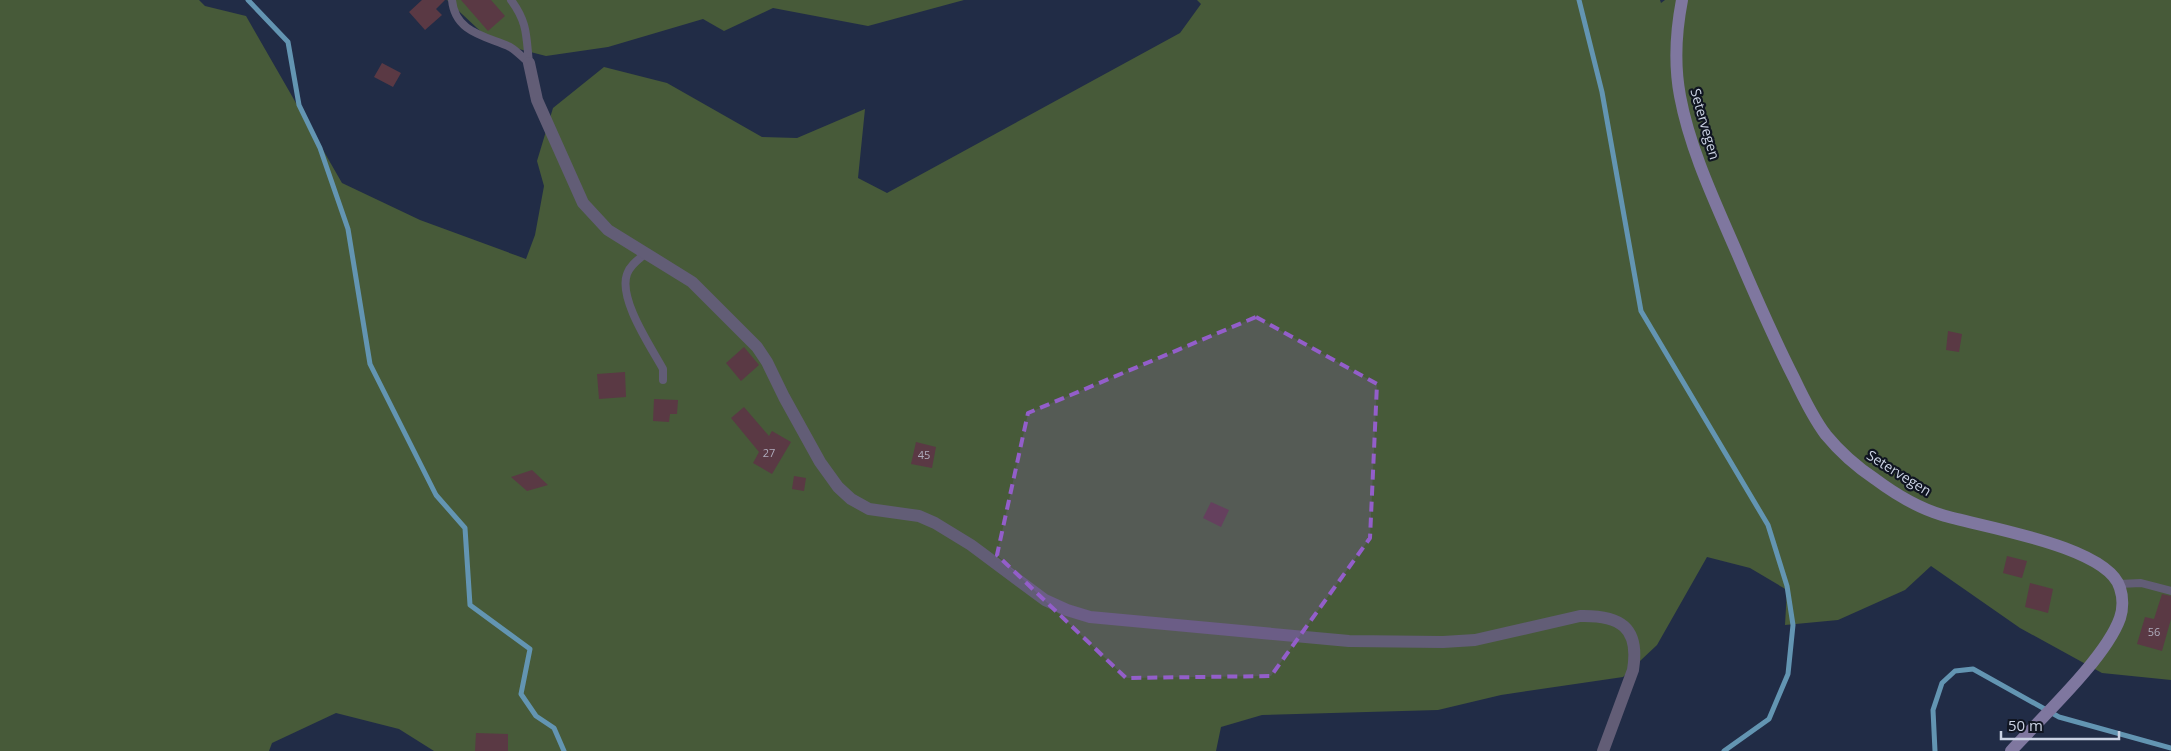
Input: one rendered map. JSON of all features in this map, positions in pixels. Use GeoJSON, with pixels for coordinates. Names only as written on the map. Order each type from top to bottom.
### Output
{"type":"FeatureCollection","features":[{"type":"Feature","properties":{"kind":"main road","name":"Setervegen"},"geometry":{"type":"LineString","coordinates":[[1682,0],[1676,45],[1678,80],[1692,141],[1772,335],[1805,401],[1826,435],[1876,480],[1917,505],[1940,515],[2032,538],[2082,555],[2106,568],[2119,584]]}},
{"type":"Feature","properties":{"kind":"main road"},"geometry":{"type":"LineString","coordinates":[[2011,751],[2082,673],[2106,643],[2115,628],[2122,610],[2122,594],[2119,584]]}},
{"type":"Feature","properties":{"kind":"street"},"geometry":{"type":"LineString","coordinates":[[529,63],[537,100],[583,202],[596,220],[645,254],[669,266],[692,282],[757,347],[767,362],[820,462],[838,487],[858,503],[869,508],[919,516],[935,523],[971,545],[1045,600],[1067,610],[1090,617],[1350,641],[1443,642],[1475,640],[1580,616],[1609,618],[1620,622],[1627,628],[1635,645],[1635,658],[1633,670],[1603,751]]}},
{"type":"Feature","properties":{"kind":"lane"},"geometry":{"type":"LineString","coordinates":[[452,0],[455,13],[460,21],[475,34],[510,47],[529,63]]}},
{"type":"Feature","properties":{"kind":"lane"},"geometry":{"type":"LineString","coordinates":[[511,0],[519,11],[527,30],[529,63]]}},
{"type":"Feature","properties":{"kind":"lane"},"geometry":{"type":"LineString","coordinates":[[645,254],[629,270],[625,288],[629,303],[663,369],[663,380]]}},
{"type":"Feature","properties":{"kind":"lane"},"geometry":{"type":"LineString","coordinates":[[2119,584],[2141,583],[2171,591]]}},
{"type":"Feature","properties":{"kind":"highlighted area"},"geometry":{"type":"Polygon","coordinates":[[[1256,317],[1377,384],[1370,538],[1271,676],[1126,678],[997,555],[1028,413],[1256,317]]]}},
{"type":"Feature","properties":{"kind":"green space"},"geometry":{"type":"Polygon","coordinates":[[[0,0],[199,0],[205,6],[246,16],[342,183],[420,220],[526,259],[535,235],[544,186],[537,161],[553,108],[604,67],[667,83],[762,137],[797,138],[865,109],[858,178],[887,193],[1180,33],[1201,4],[1197,0],[1660,0],[1661,3],[1665,0],[2171,0],[2171,680],[2102,673],[2020,628],[1931,566],[1905,590],[1838,620],[1785,625],[1787,590],[1750,568],[1707,557],[1657,645],[1623,677],[1501,695],[1438,710],[1262,715],[1221,727],[1216,751],[434,751],[399,729],[336,713],[272,743],[269,751],[0,751],[0,0]]]}},
{"type":"Feature","properties":{"kind":"green space"},"geometry":{"type":"Polygon","coordinates":[[[447,0],[964,0],[868,26],[773,8],[724,31],[703,19],[608,47],[546,56],[492,42],[447,0]]]}},
{"type":"Feature","properties":{"kind":"building"},"geometry":{"type":"Polygon","coordinates":[[[422,0],[445,0],[436,9],[442,15],[425,30],[409,12],[422,0]]]}},
{"type":"Feature","properties":{"kind":"building"},"geometry":{"type":"Polygon","coordinates":[[[461,0],[491,0],[505,16],[488,31],[461,0]]]}},
{"type":"Feature","properties":{"kind":"building"},"geometry":{"type":"Polygon","coordinates":[[[382,63],[401,73],[393,87],[374,77],[382,63]]]}},
{"type":"Feature","properties":{"kind":"building"},"geometry":{"type":"Polygon","coordinates":[[[1948,331],[1962,334],[1959,352],[1946,350],[1948,331]]]}},
{"type":"Feature","properties":{"kind":"building"},"geometry":{"type":"Polygon","coordinates":[[[744,347],[759,365],[741,381],[726,363],[744,347]]]}},
{"type":"Feature","properties":{"kind":"building"},"geometry":{"type":"Polygon","coordinates":[[[625,372],[626,397],[599,399],[597,374],[625,372]]]}},
{"type":"Feature","properties":{"kind":"building"},"geometry":{"type":"Polygon","coordinates":[[[654,399],[678,400],[677,414],[670,414],[669,422],[653,421],[654,399]]]}},
{"type":"Feature","properties":{"kind":"building"},"geometry":{"type":"Polygon","coordinates":[[[744,407],[769,436],[772,431],[791,442],[772,474],[753,463],[759,452],[731,418],[744,407]]]}},
{"type":"Feature","properties":{"kind":"building"},"geometry":{"type":"Polygon","coordinates":[[[916,442],[936,447],[932,468],[911,464],[916,442]]]}},
{"type":"Feature","properties":{"kind":"building"},"geometry":{"type":"Polygon","coordinates":[[[532,470],[548,485],[527,491],[511,477],[532,470]]]}},
{"type":"Feature","properties":{"kind":"building"},"geometry":{"type":"Polygon","coordinates":[[[794,476],[806,478],[804,491],[792,489],[794,476]]]}},
{"type":"Feature","properties":{"kind":"building"},"geometry":{"type":"Polygon","coordinates":[[[1211,502],[1229,510],[1221,527],[1203,518],[1211,502]]]}},
{"type":"Feature","properties":{"kind":"building"},"geometry":{"type":"Polygon","coordinates":[[[2007,556],[2027,561],[2022,578],[2003,573],[2007,556]]]}},
{"type":"Feature","properties":{"kind":"building"},"geometry":{"type":"Polygon","coordinates":[[[2030,583],[2053,589],[2048,613],[2025,607],[2030,583]]]}},
{"type":"Feature","properties":{"kind":"building"},"geometry":{"type":"Polygon","coordinates":[[[2162,594],[2171,596],[2171,619],[2162,651],[2137,644],[2145,617],[2154,619],[2162,594]]]}},
{"type":"Feature","properties":{"kind":"building"},"geometry":{"type":"Polygon","coordinates":[[[476,733],[508,734],[508,751],[475,751],[476,733]]]}},
{"type":"Feature","properties":{"kind":"waterway"},"geometry":{"type":"LineString","coordinates":[[248,0],[288,42],[299,105],[320,148],[348,229],[370,364],[436,495],[465,528],[470,605],[530,649],[521,694],[536,716],[554,728],[564,751]]}},
{"type":"Feature","properties":{"kind":"waterway"},"geometry":{"type":"LineString","coordinates":[[1579,0],[1602,92],[1641,311],[1768,525],[1787,586],[1793,625],[1788,674],[1769,719],[1724,751]]}},
{"type":"Feature","properties":{"kind":"waterway"},"geometry":{"type":"LineString","coordinates":[[1935,751],[1933,710],[1942,683],[1955,671],[1973,669],[2059,717],[2171,748]]}}]}
